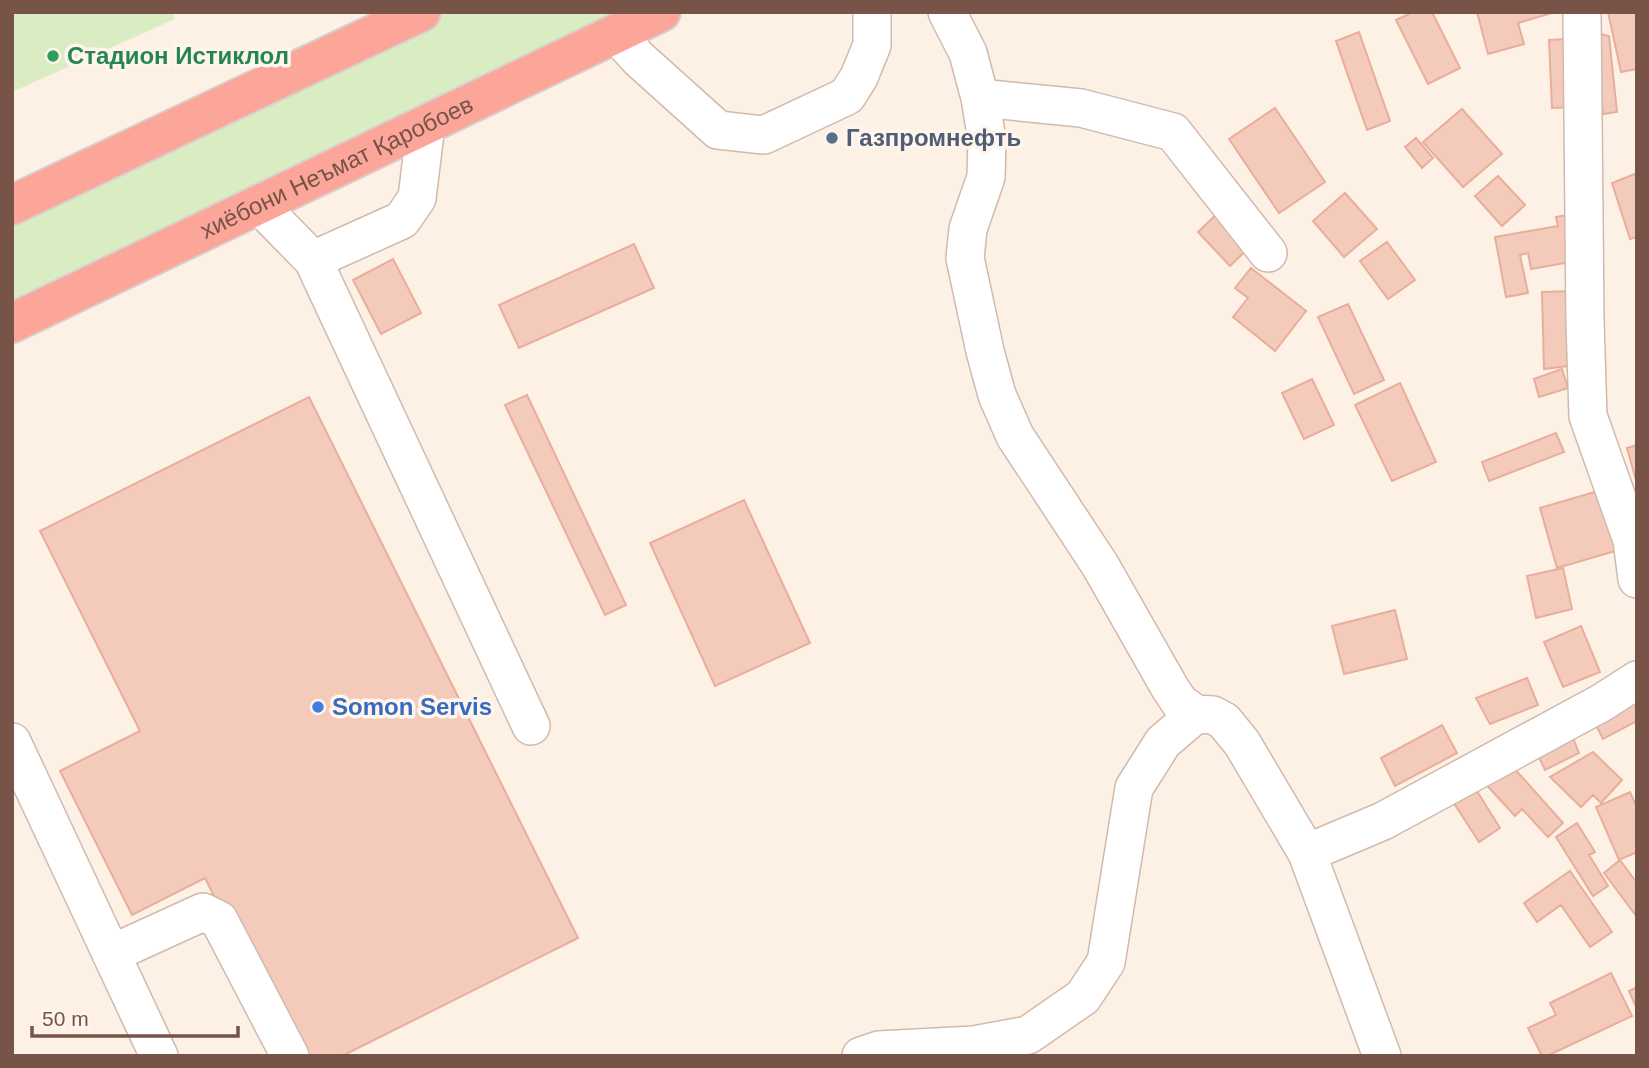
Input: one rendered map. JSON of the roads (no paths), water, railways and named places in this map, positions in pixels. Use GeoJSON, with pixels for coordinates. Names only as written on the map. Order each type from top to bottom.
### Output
{"type":"FeatureCollection","features":[{"type":"Feature","properties":{"kind":"highway"},"geometry":{"type":"LineString","coordinates":[[12,205],[421,12]]}},
{"type":"Feature","properties":{"kind":"highway","name":"хиёбони Неъмат Қаробоев"},"geometry":{"type":"LineString","coordinates":[[12,323],[661,12]]}},
{"type":"Feature","properties":{"kind":"street"},"geometry":{"type":"LineString","coordinates":[[616,34],[639,59],[718,130],[764,135],[847,96],[859,77],[872,45],[872,12]]}},
{"type":"Feature","properties":{"kind":"street"},"geometry":{"type":"LineString","coordinates":[[947,12],[968,53],[980,98],[987,140],[986,177],[968,229],[965,258],[997,395],[1015,436],[1100,565],[1180,703],[1196,714],[1213,715],[1224,722],[1242,743],[1307,853],[1382,1056]]}},
{"type":"Feature","properties":{"kind":"street"},"geometry":{"type":"LineString","coordinates":[[1582,12],[1588,416],[1632,540],[1637,579]]}},
{"type":"Feature","properties":{"kind":"street"},"geometry":{"type":"LineString","coordinates":[[980,98],[1081,108],[1173,132],[1268,253]]}},
{"type":"Feature","properties":{"kind":"street"},"geometry":{"type":"LineString","coordinates":[[313,260],[402,220],[417,198],[426,125]]}},
{"type":"Feature","properties":{"kind":"street"},"geometry":{"type":"LineString","coordinates":[[260,205],[313,260],[531,726]]}},
{"type":"Feature","properties":{"kind":"street"},"geometry":{"type":"LineString","coordinates":[[1307,853],[1383,821],[1601,704],[1637,680]]}},
{"type":"Feature","properties":{"kind":"street"},"geometry":{"type":"LineString","coordinates":[[861,1056],[879,1050],[974,1045],[1028,1035],[1083,996],[1106,962],[1134,788],[1163,741],[1196,714]]}},
{"type":"Feature","properties":{"kind":"street"},"geometry":{"type":"LineString","coordinates":[[12,742],[159,1056]]}},
{"type":"Feature","properties":{"kind":"street"},"geometry":{"type":"LineString","coordinates":[[111,954],[203,912],[219,920],[290,1056]]}},
{"type":"Feature","properties":{"kind":"place","name":"Стадион Истиклол"},"geometry":{"type":"Point","coordinates":[53,56]}},
{"type":"Feature","properties":{"kind":"place","name":"Газпромнефть"},"geometry":{"type":"Point","coordinates":[832,138]}},
{"type":"Feature","properties":{"kind":"place","name":"Somon Servis"},"geometry":{"type":"Point","coordinates":[318,707]}}]}
